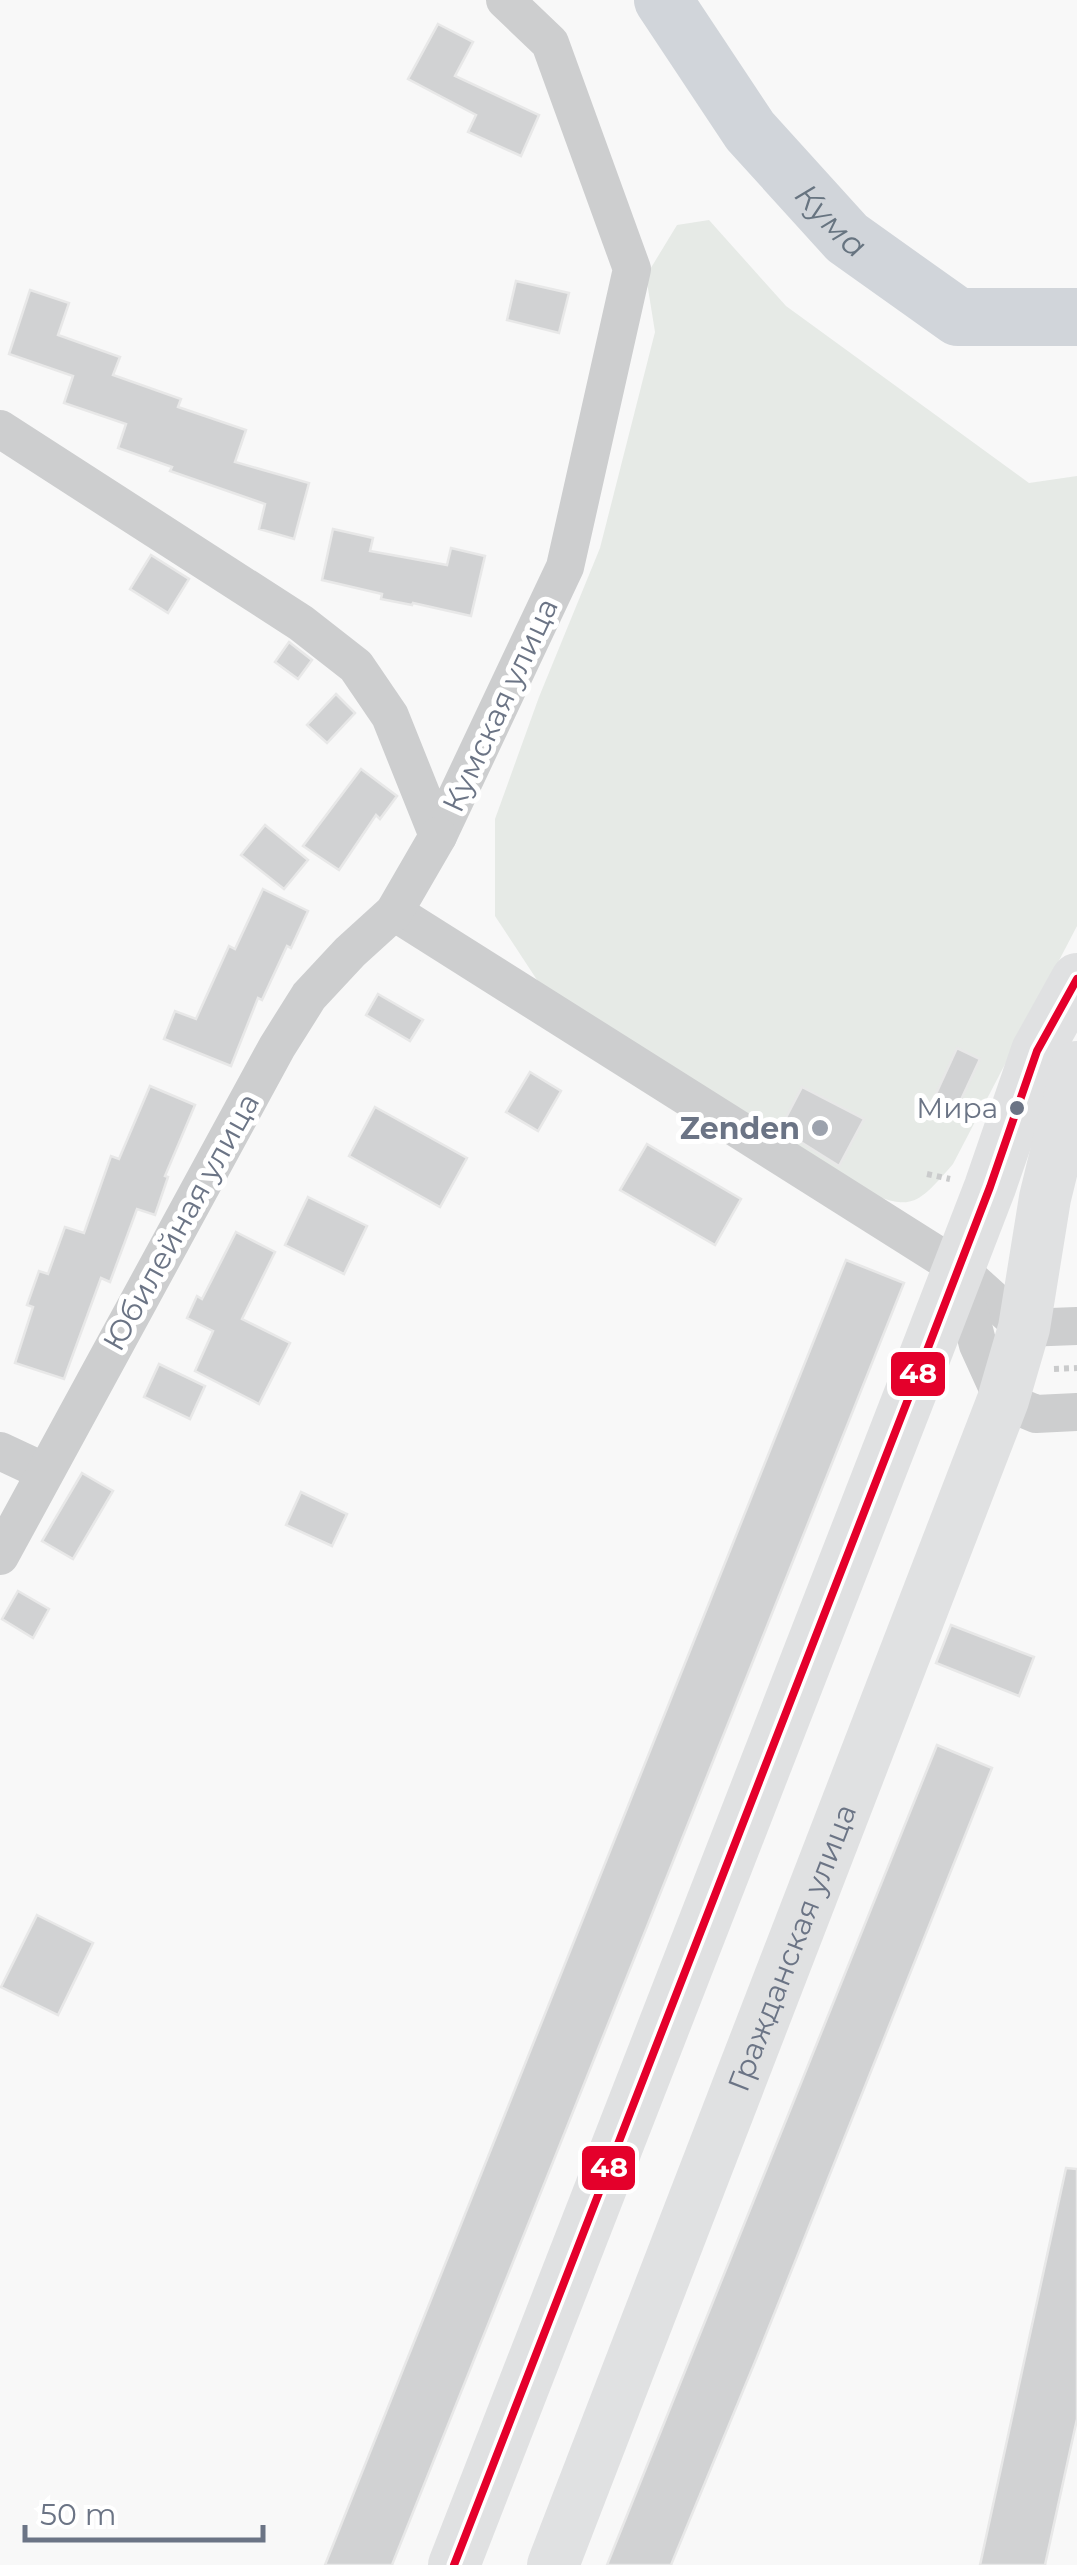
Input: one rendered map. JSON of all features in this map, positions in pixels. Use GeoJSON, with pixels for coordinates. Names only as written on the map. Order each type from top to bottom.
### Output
{"type":"FeatureCollection","features":[{"type":"Feature","properties":{"kind":"street","name":"Кумская улица"},"geometry":{"type":"LineString","coordinates":[[438,836],[565,566],[632,269],[550,43],[505,0]]}},
{"type":"Feature","properties":{"kind":"street","name":"Кумская улица"},"geometry":{"type":"LineString","coordinates":[[0,429],[301,623],[356,666],[390,716],[438,836]]}},
{"type":"Feature","properties":{"kind":"street","name":"Юбилейная улица"},"geometry":{"type":"LineString","coordinates":[[0,1556],[277,1047],[310,996],[394,912],[438,836]]}},
{"type":"Feature","properties":{"kind":"street"},"geometry":{"type":"LineString","coordinates":[[394,912],[958,1268],[1036,1348],[1077,1326]]}},
{"type":"Feature","properties":{"kind":"street"},"geometry":{"type":"LineString","coordinates":[[454,2565],[990,1187],[1037,1051],[1077,980]]}},
{"type":"Feature","properties":{"kind":"street","name":"Гражданская улица"},"geometry":{"type":"LineString","coordinates":[[553,2565],[1003,1400],[1036,1348],[1046,1198],[1077,1067]]}},
{"type":"Feature","properties":{"kind":"street"},"geometry":{"type":"LineString","coordinates":[[958,1268],[978,1344],[1003,1400],[1036,1414],[1077,1412]]}},
{"type":"Feature","properties":{"kind":"street"},"geometry":{"type":"LineString","coordinates":[[0,1451],[45,1472]]}},
{"type":"Feature","properties":{"kind":"path"},"geometry":{"type":"LineString","coordinates":[[1036,1348],[1077,1368]]}},
{"type":"Feature","properties":{"kind":"shaded area"},"geometry":{"type":"Polygon","coordinates":[[[709,220],[786,306],[1029,483],[1077,476],[1077,926],[953,1164],[928,1191],[909,1202],[852,1187],[541,986],[495,916],[495,819],[539,697],[600,548],[655,332],[646,276],[677,225],[709,220]]]}},
{"type":"Feature","properties":{"kind":"building"},"geometry":{"type":"Polygon","coordinates":[[[438,24],[473,42],[455,76],[539,115],[521,156],[468,132],[476,115],[408,79],[438,24]]]}},
{"type":"Feature","properties":{"kind":"building"},"geometry":{"type":"Polygon","coordinates":[[[516,281],[569,293],[559,333],[507,320],[516,281]]]}},
{"type":"Feature","properties":{"kind":"building"},"geometry":{"type":"Polygon","coordinates":[[[30,290],[69,303],[58,335],[120,357],[113,375],[181,399],[178,407],[246,430],[235,462],[309,483],[294,539],[259,529],[265,504],[118,448],[126,424],[64,403],[73,376],[9,354],[30,290]]]}},
{"type":"Feature","properties":{"kind":"building"},"geometry":{"type":"Polygon","coordinates":[[[333,529],[373,538],[370,551],[447,565],[451,548],[485,556],[471,616],[381,599],[382,594],[322,580],[333,529]]]}},
{"type":"Feature","properties":{"kind":"building"},"geometry":{"type":"Polygon","coordinates":[[[151,555],[189,579],[168,613],[130,589],[151,555]]]}},
{"type":"Feature","properties":{"kind":"building"},"geometry":{"type":"Polygon","coordinates":[[[289,642],[312,660],[298,679],[275,662],[289,642]]]}},
{"type":"Feature","properties":{"kind":"building"},"geometry":{"type":"Polygon","coordinates":[[[336,694],[355,713],[327,743],[307,725],[336,694]]]}},
{"type":"Feature","properties":{"kind":"building"},"geometry":{"type":"Polygon","coordinates":[[[361,769],[397,796],[380,819],[376,815],[339,870],[303,846],[361,769]]]}},
{"type":"Feature","properties":{"kind":"building"},"geometry":{"type":"Polygon","coordinates":[[[265,825],[308,860],[284,889],[241,855],[265,825]]]}},
{"type":"Feature","properties":{"kind":"building"},"geometry":{"type":"Polygon","coordinates":[[[263,889],[308,911],[262,1000],[258,998],[231,1066],[164,1039],[175,1011],[196,1019],[229,946],[235,949],[263,889]]]}},
{"type":"Feature","properties":{"kind":"building"},"geometry":{"type":"Polygon","coordinates":[[[378,994],[423,1020],[410,1041],[366,1015],[378,994]]]}},
{"type":"Feature","properties":{"kind":"building"},"geometry":{"type":"Polygon","coordinates":[[[957,1048],[980,1059],[952,1119],[929,1109],[957,1048]]]}},
{"type":"Feature","properties":{"kind":"building"},"geometry":{"type":"Polygon","coordinates":[[[530,1072],[561,1091],[538,1131],[506,1112],[530,1072]]]}},
{"type":"Feature","properties":{"kind":"building"},"geometry":{"type":"Polygon","coordinates":[[[150,1086],[195,1105],[165,1176],[168,1177],[155,1215],[137,1209],[110,1282],[101,1278],[64,1379],[15,1363],[33,1307],[27,1305],[39,1271],[48,1274],[65,1227],[84,1233],[111,1156],[119,1159],[150,1086]]]}},
{"type":"Feature","properties":{"kind":"building","name":"Zenden"},"geometry":{"type":"Polygon","coordinates":[[[802,1087],[864,1119],[839,1166],[780,1129],[802,1087]]]}},
{"type":"Feature","properties":{"kind":"building"},"geometry":{"type":"Polygon","coordinates":[[[375,1107],[467,1158],[440,1207],[349,1156],[375,1107]]]}},
{"type":"Feature","properties":{"kind":"building"},"geometry":{"type":"Polygon","coordinates":[[[647,1144],[741,1199],[715,1245],[620,1190],[647,1144]]]}},
{"type":"Feature","properties":{"kind":"building"},"geometry":{"type":"Polygon","coordinates":[[[308,1197],[367,1226],[344,1274],[285,1245],[308,1197]]]}},
{"type":"Feature","properties":{"kind":"building"},"geometry":{"type":"Polygon","coordinates":[[[236,1232],[275,1252],[242,1319],[290,1343],[259,1404],[195,1371],[213,1331],[187,1318],[197,1296],[202,1299],[236,1232]]]}},
{"type":"Feature","properties":{"kind":"building"},"geometry":{"type":"Polygon","coordinates":[[[846,1260],[904,1283],[392,2565],[325,2565],[846,1260]]]}},
{"type":"Feature","properties":{"kind":"building"},"geometry":{"type":"Polygon","coordinates":[[[159,1364],[205,1386],[190,1419],[144,1397],[159,1364]]]}},
{"type":"Feature","properties":{"kind":"building"},"geometry":{"type":"Polygon","coordinates":[[[82,1473],[113,1491],[73,1559],[42,1541],[82,1473]]]}},
{"type":"Feature","properties":{"kind":"building"},"geometry":{"type":"Polygon","coordinates":[[[301,1492],[347,1514],[332,1546],[286,1525],[301,1492]]]}},
{"type":"Feature","properties":{"kind":"building"},"geometry":{"type":"Polygon","coordinates":[[[18,1591],[49,1609],[33,1638],[2,1619],[18,1591]]]}},
{"type":"Feature","properties":{"kind":"building"},"geometry":{"type":"Polygon","coordinates":[[[951,1625],[1034,1657],[1019,1696],[936,1663],[951,1625]]]}},
{"type":"Feature","properties":{"kind":"building"},"geometry":{"type":"Polygon","coordinates":[[[937,1745],[992,1768],[757,2357],[671,2565],[607,2565],[937,1745]]]}},
{"type":"Feature","properties":{"kind":"building"},"geometry":{"type":"Polygon","coordinates":[[[37,1915],[93,1943],[58,2015],[1,1987],[37,1915]]]}},
{"type":"Feature","properties":{"kind":"building"},"geometry":{"type":"Polygon","coordinates":[[[1066,2168],[1077,2169],[1077,2419],[1045,2565],[980,2565],[1066,2168]]]}},
{"type":"Feature","properties":{"kind":"waterway","name":"Кума"},"geometry":{"type":"LineString","coordinates":[[663,0],[750,131],[847,238],[958,317],[1077,317]]}},
{"type":"Feature","properties":{"kind":"transit line","name":"48"},"geometry":{"type":"LineString","coordinates":[[454,2565],[990,1187],[1037,1051],[1077,979]]}},
{"type":"Feature","properties":{"kind":"place","name":"Мира"},"geometry":{"type":"Point","coordinates":[1017,1108]}},
{"type":"Feature","properties":{"kind":"place","name":"Zenden"},"geometry":{"type":"Point","coordinates":[820,1128]}}]}
